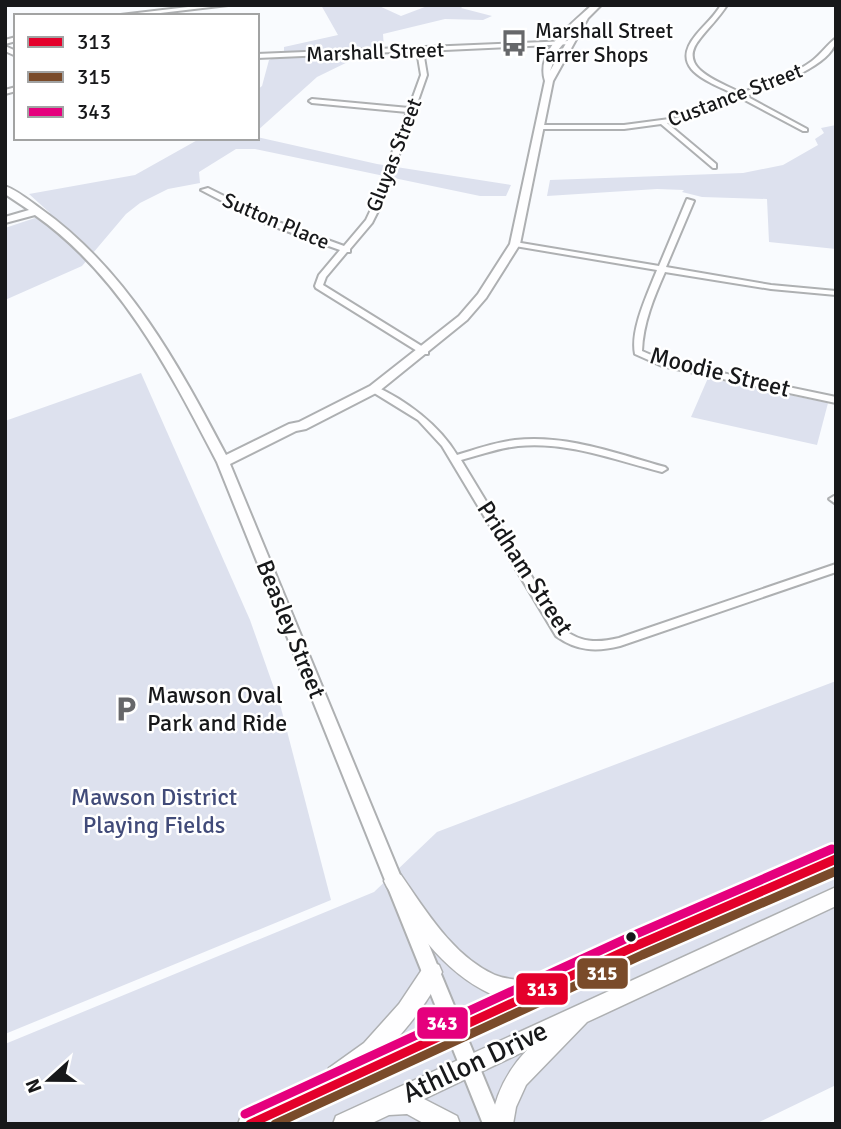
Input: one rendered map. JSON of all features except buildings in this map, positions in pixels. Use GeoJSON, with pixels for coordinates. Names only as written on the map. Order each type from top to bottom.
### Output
{"type":"FeatureCollection","features":[{"type":"Feature","properties":{"kind":"main road","name":"Athllon Drive"},"geometry":{"type":"LineString","coordinates":[[249,1124],[535,992],[836,859]]}},
{"type":"Feature","properties":{"kind":"main road"},"geometry":{"type":"LineString","coordinates":[[394,881],[442,946],[480,980],[510,992],[535,992]]}},
{"type":"Feature","properties":{"kind":"main road","name":"Athllon Drive"},"geometry":{"type":"LineString","coordinates":[[344,1124],[836,896]]}},
{"type":"Feature","properties":{"kind":"main road"},"geometry":{"type":"LineString","coordinates":[[309,1096],[372,1051],[407,1011],[432,972]]}},
{"type":"Feature","properties":{"kind":"main road"},"geometry":{"type":"LineString","coordinates":[[502,1124],[502,1108],[520,1072],[590,1008]]}},
{"type":"Feature","properties":{"kind":"main road"},"geometry":{"type":"LineString","coordinates":[[385,1105],[409,1103],[449,1124]]}},
{"type":"Feature","properties":{"kind":"street"},"geometry":{"type":"LineString","coordinates":[[136,14],[225,5]]}},
{"type":"Feature","properties":{"kind":"street"},"geometry":{"type":"LineString","coordinates":[[549,81],[546,71],[555,47],[568,29],[597,5]]}},
{"type":"Feature","properties":{"kind":"street"},"geometry":{"type":"LineString","coordinates":[[724,5],[694,42],[687,59],[694,70],[805,130]]}},
{"type":"Feature","properties":{"kind":"street"},"geometry":{"type":"LineString","coordinates":[[224,465],[298,433],[302,426],[374,389],[425,352],[470,311],[515,244],[549,81],[583,19]]}},
{"type":"Feature","properties":{"kind":"street","name":"Custance Street"},"geometry":{"type":"LineString","coordinates":[[540,127],[664,124],[811,65],[836,40]]}},
{"type":"Feature","properties":{"kind":"street","name":"Marshall Street"},"geometry":{"type":"LineString","coordinates":[[259,55],[567,47]]}},
{"type":"Feature","properties":{"kind":"street","name":"Gluyas Street"},"geometry":{"type":"LineString","coordinates":[[420,51],[424,75],[378,203],[369,221],[322,277],[319,286],[425,352]]}},
{"type":"Feature","properties":{"kind":"street"},"geometry":{"type":"LineString","coordinates":[[312,101],[412,110]]}},
{"type":"Feature","properties":{"kind":"street"},"geometry":{"type":"LineString","coordinates":[[664,124],[713,166]]}},
{"type":"Feature","properties":{"kind":"street","name":"Beasley Street"},"geometry":{"type":"LineString","coordinates":[[5,189],[79,245],[117,286],[170,360],[224,465],[493,1124]]}},
{"type":"Feature","properties":{"kind":"street","name":"Sutton Place"},"geometry":{"type":"LineString","coordinates":[[205,190],[267,221],[347,250]]}},
{"type":"Feature","properties":{"kind":"street","name":"Moodie Street"},"geometry":{"type":"LineString","coordinates":[[691,201],[661,269],[639,335],[638,352],[662,363],[836,400]]}},
{"type":"Feature","properties":{"kind":"street"},"geometry":{"type":"LineString","coordinates":[[5,220],[37,211]]}},
{"type":"Feature","properties":{"kind":"street"},"geometry":{"type":"LineString","coordinates":[[515,244],[771,287],[836,293]]}},
{"type":"Feature","properties":{"kind":"street","name":"Pridham Street"},"geometry":{"type":"LineString","coordinates":[[374,389],[436,431],[457,458],[560,633],[572,642],[598,647],[620,642],[836,568]]}},
{"type":"Feature","properties":{"kind":"street"},"geometry":{"type":"LineString","coordinates":[[457,458],[505,444],[539,442],[562,444],[662,469]]}},
{"type":"Feature","properties":{"kind":"green space"},"geometry":{"type":"Polygon","coordinates":[[[321,5],[377,5],[401,16],[430,5],[464,5],[461,8],[492,16],[483,20],[445,19],[383,34],[384,49],[358,57],[317,77],[259,129],[259,88],[269,60],[284,53],[284,47],[338,35],[321,5]]]}},
{"type":"Feature","properties":{"kind":"green space"},"geometry":{"type":"Polygon","coordinates":[[[836,125],[836,249],[769,242],[767,199],[702,197],[682,192],[684,190],[657,189],[547,196],[550,180],[743,173],[783,165],[818,145],[815,139],[824,133],[821,128],[836,125]]]}},
{"type":"Feature","properties":{"kind":"green space"},"geometry":{"type":"Polygon","coordinates":[[[259,137],[377,164],[511,185],[506,196],[480,196],[255,149],[236,149],[199,172],[200,183],[168,189],[140,203],[126,214],[82,266],[5,300],[5,228],[50,213],[29,194],[135,175],[197,140],[259,140],[259,137]]]}},
{"type":"Feature","properties":{"kind":"green space","name":"Mawson District Playing Fields"},"geometry":{"type":"Polygon","coordinates":[[[141,373],[250,620],[281,708],[331,900],[5,1034],[5,421],[141,373]]]}},
{"type":"Feature","properties":{"kind":"green space"},"geometry":{"type":"Polygon","coordinates":[[[708,378],[828,403],[817,445],[691,417],[708,378]]]}},
{"type":"Feature","properties":{"kind":"green space"},"geometry":{"type":"Polygon","coordinates":[[[836,681],[836,1085],[755,1124],[5,1124],[5,1044],[374,892],[437,832],[836,681]]]}},
{"type":"Feature","properties":{"kind":"transit line","name":"343"},"geometry":{"type":"LineString","coordinates":[[245,1114],[634,935],[832,849]]}},
{"type":"Feature","properties":{"kind":"transit line","name":"313"},"geometry":{"type":"LineString","coordinates":[[250,1124],[638,945],[836,859]]}},
{"type":"Feature","properties":{"kind":"transit line","name":"315"},"geometry":{"type":"LineString","coordinates":[[275,1124],[642,955],[836,871]]}},
{"type":"Feature","properties":{"kind":"place","name":"Marshall Street Farrer Shops"},"geometry":{"type":"Point","coordinates":[514,43]}},
{"type":"Feature","properties":{"kind":"place","name":"Mawson Oval Park and Ride"},"geometry":{"type":"Point","coordinates":[126,709]}}]}
